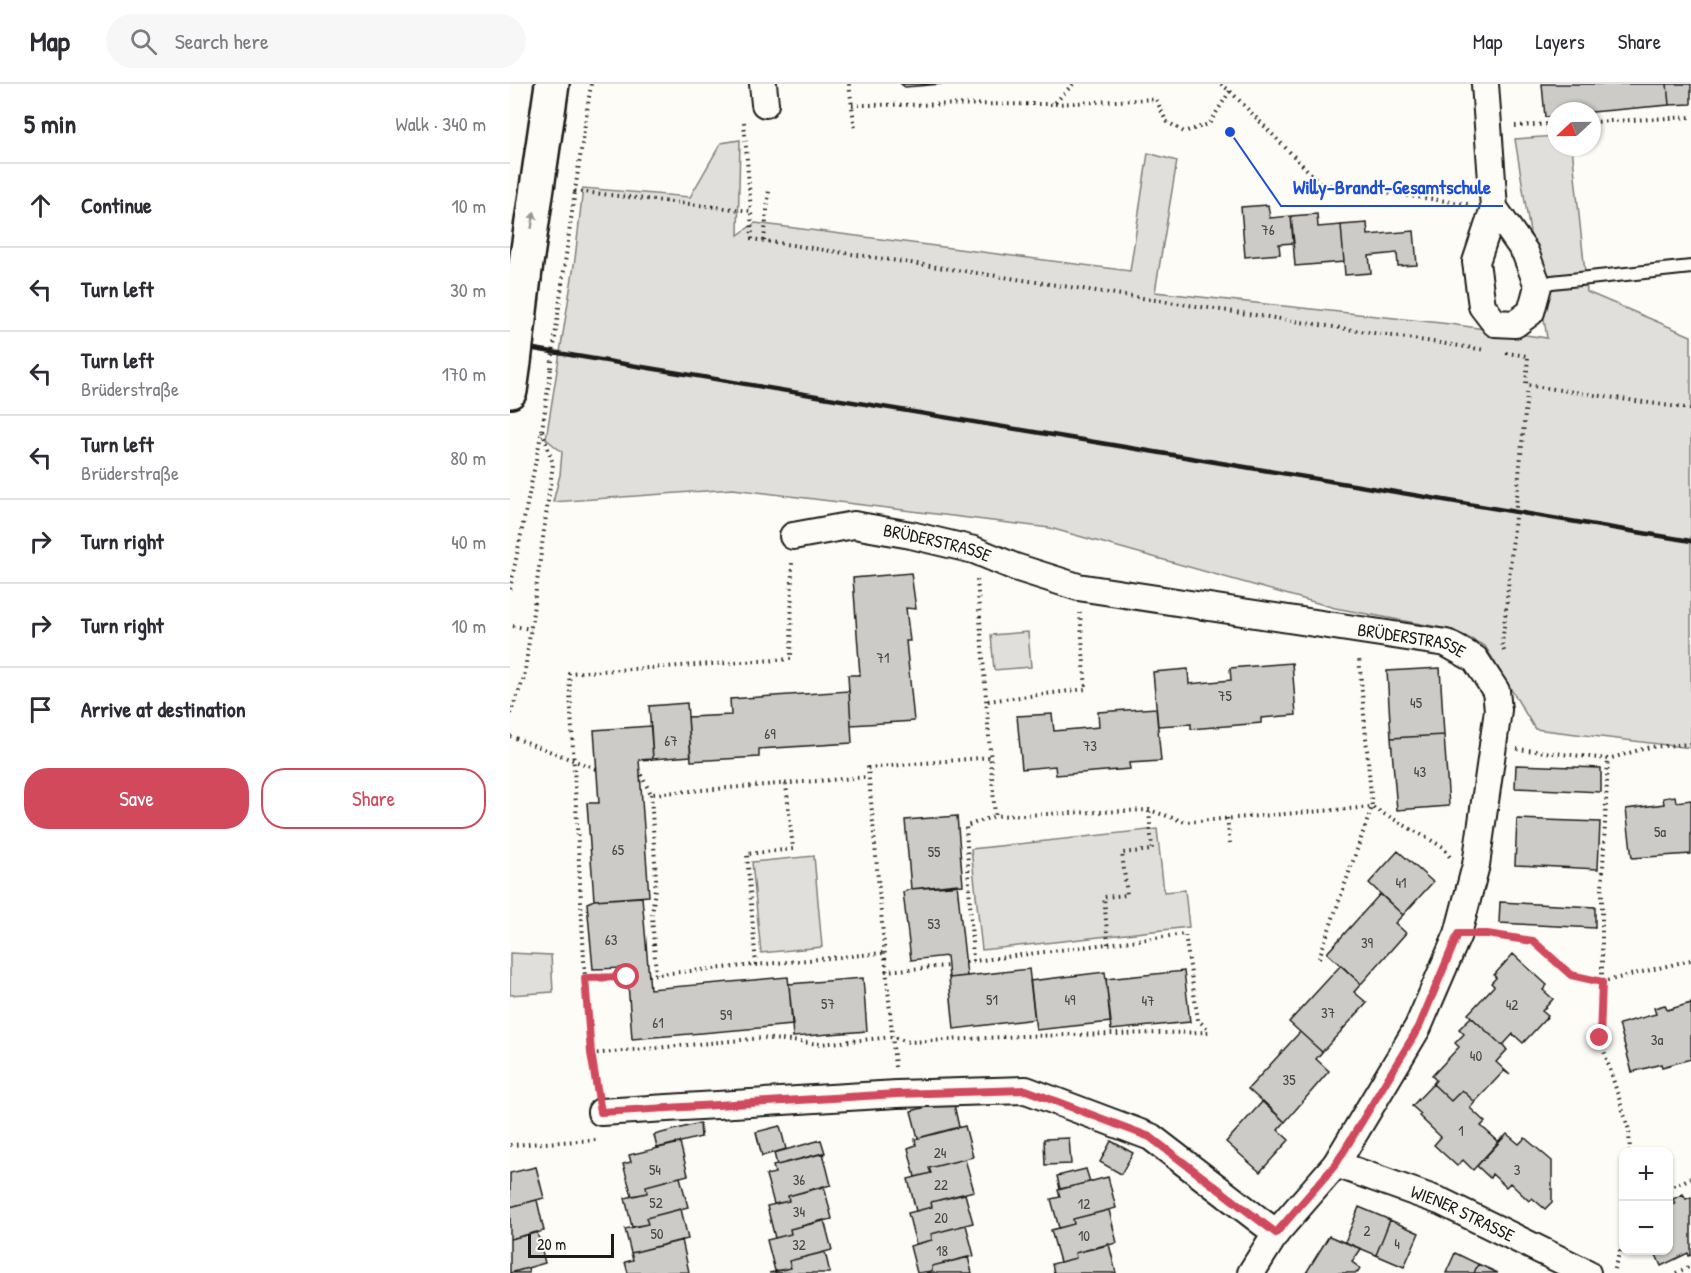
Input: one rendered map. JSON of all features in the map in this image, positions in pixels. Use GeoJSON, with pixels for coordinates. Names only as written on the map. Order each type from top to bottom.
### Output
{"type":"FeatureCollection","features":[{"type":"Feature","properties":{"kind":"main road"},"geometry":{"type":"LineString","coordinates":[[512,376],[552,84]]}},
{"type":"Feature","properties":{"kind":"street"},"geometry":{"type":"LineString","coordinates":[[1485,84],[1494,208],[1476,262],[1482,306],[1495,323],[1515,324],[1531,312],[1538,286],[1525,252],[1494,208]]}},
{"type":"Feature","properties":{"kind":"street","name":"BRÜDERSTRASSE"},"geometry":{"type":"LineString","coordinates":[[793,536],[854,525],[912,535],[974,550],[1015,567],[1078,587],[1446,643],[1475,659],[1496,691],[1497,710],[1493,749],[1476,865],[1458,934],[1419,1027],[1336,1164],[1276,1233],[1251,1273]]}},
{"type":"Feature","properties":{"kind":"street"},"geometry":{"type":"LineString","coordinates":[[601,1112],[897,1094],[1026,1090],[1150,1137],[1276,1233]]}},
{"type":"Feature","properties":{"kind":"street","name":"WIENER STRASSE"},"geometry":{"type":"LineString","coordinates":[[1336,1164],[1442,1202],[1587,1273]]}},
{"type":"Feature","properties":{"kind":"lane"},"geometry":{"type":"LineString","coordinates":[[1538,286],[1552,282],[1691,267]]}},
{"type":"Feature","properties":{"kind":"path"},"geometry":{"type":"LineString","coordinates":[[510,589],[542,430],[591,84]]}},
{"type":"Feature","properties":{"kind":"path"},"geometry":{"type":"LineString","coordinates":[[849,84],[855,129]]}},
{"type":"Feature","properties":{"kind":"path"},"geometry":{"type":"LineString","coordinates":[[1054,104],[1073,84]]}},
{"type":"Feature","properties":{"kind":"path"},"geometry":{"type":"LineString","coordinates":[[1221,84],[1322,184],[1494,208]]}},
{"type":"Feature","properties":{"kind":"path"},"geometry":{"type":"LineString","coordinates":[[852,105],[1054,104],[1156,99],[1166,121],[1184,132],[1209,124],[1230,91]]}},
{"type":"Feature","properties":{"kind":"path"},"geometry":{"type":"LineString","coordinates":[[757,100],[751,212],[752,239],[1493,351]]}},
{"type":"Feature","properties":{"kind":"path"},"geometry":{"type":"LineString","coordinates":[[1601,122],[1691,117]]}},
{"type":"Feature","properties":{"kind":"path"},"geometry":{"type":"LineString","coordinates":[[1488,128],[1547,125]]}},
{"type":"Feature","properties":{"kind":"path"},"geometry":{"type":"LineString","coordinates":[[764,241],[769,190]]}},
{"type":"Feature","properties":{"kind":"path"},"geometry":{"type":"LineString","coordinates":[[575,191],[751,212]]}},
{"type":"Feature","properties":{"kind":"path"},"geometry":{"type":"LineString","coordinates":[[1505,353],[1528,356],[1527,393],[1506,609]]}},
{"type":"Feature","properties":{"kind":"path"},"geometry":{"type":"LineString","coordinates":[[1526,386],[1691,409]]}},
{"type":"Feature","properties":{"kind":"path"},"geometry":{"type":"LineString","coordinates":[[510,714],[525,678],[553,464],[542,430]]}},
{"type":"Feature","properties":{"kind":"path"},"geometry":{"type":"LineString","coordinates":[[601,1112],[591,1053],[585,978],[568,673],[791,659],[793,536]]}},
{"type":"Feature","properties":{"kind":"path"},"geometry":{"type":"LineString","coordinates":[[974,550],[988,701],[995,816]]}},
{"type":"Feature","properties":{"kind":"path"},"geometry":{"type":"LineString","coordinates":[[988,701],[1086,689],[1078,587]]}},
{"type":"Feature","properties":{"kind":"path"},"geometry":{"type":"LineString","coordinates":[[513,626],[531,629]]}},
{"type":"Feature","properties":{"kind":"path"},"geometry":{"type":"LineString","coordinates":[[1319,958],[1372,807],[1357,629]]}},
{"type":"Feature","properties":{"kind":"path"},"geometry":{"type":"LineString","coordinates":[[510,736],[596,769]]}},
{"type":"Feature","properties":{"kind":"path"},"geometry":{"type":"LineString","coordinates":[[1493,749],[1608,759],[1650,747],[1691,744]]}},
{"type":"Feature","properties":{"kind":"path"},"geometry":{"type":"LineString","coordinates":[[897,1094],[868,768],[991,757]]}},
{"type":"Feature","properties":{"kind":"path"},"geometry":{"type":"LineString","coordinates":[[1608,759],[1602,888],[1600,1038],[1629,1130],[1630,1147]]}},
{"type":"Feature","properties":{"kind":"path"},"geometry":{"type":"LineString","coordinates":[[641,775],[651,794],[656,879],[652,916],[656,974]]}},
{"type":"Feature","properties":{"kind":"path"},"geometry":{"type":"LineString","coordinates":[[651,794],[868,777]]}},
{"type":"Feature","properties":{"kind":"path"},"geometry":{"type":"LineString","coordinates":[[756,965],[747,854],[793,849],[786,783]]}},
{"type":"Feature","properties":{"kind":"path"},"geometry":{"type":"LineString","coordinates":[[973,962],[966,826],[995,816],[1149,810],[1185,822],[1372,807],[1443,848],[1471,884]]}},
{"type":"Feature","properties":{"kind":"path"},"geometry":{"type":"LineString","coordinates":[[1108,944],[1104,897],[1127,895],[1122,853],[1152,850],[1149,810]]}},
{"type":"Feature","properties":{"kind":"path"},"geometry":{"type":"LineString","coordinates":[[1227,818],[1230,843]]}},
{"type":"Feature","properties":{"kind":"path"},"geometry":{"type":"LineString","coordinates":[[591,1053],[763,1038],[820,1044],[892,1037],[909,1042],[1023,1036],[1210,1032],[1198,1020],[1185,934],[966,962]]}},
{"type":"Feature","properties":{"kind":"path"},"geometry":{"type":"LineString","coordinates":[[1458,934],[1487,934],[1533,941],[1571,975],[1602,982],[1691,960]]}},
{"type":"Feature","properties":{"kind":"path"},"geometry":{"type":"LineString","coordinates":[[648,975],[883,953]]}},
{"type":"Feature","properties":{"kind":"path"},"geometry":{"type":"LineString","coordinates":[[885,971],[948,966]]}},
{"type":"Feature","properties":{"kind":"path"},"geometry":{"type":"LineString","coordinates":[[585,978],[627,977]]}},
{"type":"Feature","properties":{"kind":"path"},"geometry":{"type":"LineString","coordinates":[[510,1145],[603,1139]]}},
{"type":"Feature","properties":{"kind":"path"},"geometry":{"type":"LineString","coordinates":[[1673,1186],[1691,1178]]}},
{"type":"Feature","properties":{"kind":"path"},"geometry":{"type":"LineString","coordinates":[[1613,1273],[1619,1252]]}},
{"type":"Feature","properties":{"kind":"path"},"geometry":{"type":"LineString","coordinates":[[1676,1273],[1691,1266]]}},
{"type":"Feature","properties":{"kind":"shaded area"},"geometry":{"type":"Polygon","coordinates":[[[1547,137],[1547,156],[1573,156],[1587,292],[1691,336],[1691,748],[1535,729],[1485,646],[1453,630],[1335,608],[1050,528],[733,489],[553,502],[560,475],[562,452],[546,439],[575,259],[583,188],[690,197],[721,143],[740,140],[738,235],[755,223],[1130,271],[1148,153],[1177,161],[1155,292],[1450,324],[1547,338],[1515,139],[1547,137]]]}},
{"type":"Feature","properties":{"kind":"shaded area"},"geometry":{"type":"Polygon","coordinates":[[[1028,632],[1031,667],[994,670],[991,635],[1028,632]]]}},
{"type":"Feature","properties":{"kind":"shaded area"},"geometry":{"type":"Polygon","coordinates":[[[1157,829],[1164,892],[1185,890],[1189,927],[982,950],[971,849],[1157,829]]]}},
{"type":"Feature","properties":{"kind":"shaded area"},"geometry":{"type":"Polygon","coordinates":[[[814,856],[822,947],[761,953],[752,862],[814,856]]]}},
{"type":"Feature","properties":{"kind":"shaded area"},"geometry":{"type":"Polygon","coordinates":[[[510,953],[551,955],[553,992],[510,995],[510,953]]]}},
{"type":"Feature","properties":{"kind":"building"},"geometry":{"type":"Polygon","coordinates":[[[901,84],[942,84],[905,87],[901,84]]]}},
{"type":"Feature","properties":{"kind":"building"},"geometry":{"type":"Polygon","coordinates":[[[1542,84],[1667,84],[1669,105],[1601,111],[1601,102],[1547,102],[1547,117],[1545,117],[1542,84]]]}},
{"type":"Feature","properties":{"kind":"building"},"geometry":{"type":"Polygon","coordinates":[[[1667,84],[1691,84],[1691,104],[1669,105],[1667,84]]]}},
{"type":"Feature","properties":{"kind":"building"},"geometry":{"type":"Polygon","coordinates":[[[1268,205],[1270,218],[1291,216],[1294,243],[1279,244],[1280,254],[1245,257],[1241,207],[1268,205]]]}},
{"type":"Feature","properties":{"kind":"building"},"geometry":{"type":"Polygon","coordinates":[[[1317,214],[1318,227],[1341,225],[1344,262],[1295,266],[1291,216],[1317,214]]]}},
{"type":"Feature","properties":{"kind":"building"},"geometry":{"type":"Polygon","coordinates":[[[1367,223],[1368,235],[1414,231],[1417,265],[1398,266],[1397,253],[1369,256],[1371,273],[1345,275],[1341,225],[1367,223]]]}},
{"type":"Feature","properties":{"kind":"building"},"geometry":{"type":"Polygon","coordinates":[[[911,573],[916,609],[906,608],[910,641],[906,641],[914,721],[851,725],[848,675],[860,675],[853,578],[911,573]]]}},
{"type":"Feature","properties":{"kind":"building"},"geometry":{"type":"Polygon","coordinates":[[[1292,663],[1296,715],[1261,718],[1261,723],[1191,729],[1191,724],[1158,726],[1153,672],[1188,669],[1189,684],[1231,680],[1230,668],[1292,663]]]}},
{"type":"Feature","properties":{"kind":"building"},"geometry":{"type":"Polygon","coordinates":[[[1440,668],[1444,735],[1391,738],[1387,671],[1440,668]]]}},
{"type":"Feature","properties":{"kind":"building"},"geometry":{"type":"Polygon","coordinates":[[[849,691],[852,743],[759,749],[759,757],[691,761],[688,717],[731,715],[730,699],[849,691]]]}},
{"type":"Feature","properties":{"kind":"building"},"geometry":{"type":"Polygon","coordinates":[[[687,703],[691,756],[653,759],[649,706],[687,703]]]}},
{"type":"Feature","properties":{"kind":"building"},"geometry":{"type":"Polygon","coordinates":[[[1156,708],[1161,761],[1129,763],[1130,769],[1056,775],[1055,766],[1022,769],[1017,716],[1052,714],[1054,731],[1099,727],[1098,712],[1156,708]]]}},
{"type":"Feature","properties":{"kind":"building"},"geometry":{"type":"Polygon","coordinates":[[[651,726],[653,759],[639,760],[649,896],[594,900],[587,803],[599,803],[594,730],[651,726]]]}},
{"type":"Feature","properties":{"kind":"building"},"geometry":{"type":"Polygon","coordinates":[[[1444,735],[1449,806],[1397,810],[1391,738],[1444,735]]]}},
{"type":"Feature","properties":{"kind":"building"},"geometry":{"type":"Polygon","coordinates":[[[1516,765],[1601,768],[1601,792],[1515,788],[1516,765]]]}},
{"type":"Feature","properties":{"kind":"building"},"geometry":{"type":"Polygon","coordinates":[[[1675,796],[1676,802],[1691,800],[1691,854],[1632,858],[1626,809],[1664,804],[1663,798],[1675,796]]]}},
{"type":"Feature","properties":{"kind":"building"},"geometry":{"type":"Polygon","coordinates":[[[957,816],[963,885],[911,889],[905,820],[957,816]]]}},
{"type":"Feature","properties":{"kind":"building"},"geometry":{"type":"Polygon","coordinates":[[[1517,819],[1600,822],[1598,869],[1515,865],[1517,819]]]}},
{"type":"Feature","properties":{"kind":"building"},"geometry":{"type":"Polygon","coordinates":[[[1398,851],[1433,882],[1403,915],[1369,883],[1398,851]]]}},
{"type":"Feature","properties":{"kind":"building"},"geometry":{"type":"Polygon","coordinates":[[[957,884],[967,976],[949,978],[947,956],[911,960],[903,892],[957,884]]]}},
{"type":"Feature","properties":{"kind":"building"},"geometry":{"type":"Polygon","coordinates":[[[1380,894],[1403,915],[1395,923],[1406,933],[1361,984],[1327,953],[1380,894]]]}},
{"type":"Feature","properties":{"kind":"building"},"geometry":{"type":"Polygon","coordinates":[[[642,897],[650,989],[788,977],[793,1025],[632,1039],[627,968],[593,969],[587,903],[594,900],[642,897]]]}},
{"type":"Feature","properties":{"kind":"building"},"geometry":{"type":"Polygon","coordinates":[[[1500,902],[1595,907],[1595,928],[1499,923],[1500,902]]]}},
{"type":"Feature","properties":{"kind":"building"},"geometry":{"type":"Polygon","coordinates":[[[1513,954],[1547,985],[1543,990],[1553,999],[1542,1011],[1548,1016],[1523,1043],[1513,1034],[1503,1045],[1507,1050],[1468,1014],[1494,986],[1491,983],[1496,978],[1494,975],[1513,954]]]}},
{"type":"Feature","properties":{"kind":"building"},"geometry":{"type":"Polygon","coordinates":[[[1341,965],[1361,984],[1354,992],[1367,1003],[1322,1052],[1289,1022],[1341,965]]]}},
{"type":"Feature","properties":{"kind":"building"},"geometry":{"type":"Polygon","coordinates":[[[1029,969],[1035,1019],[954,1029],[949,978],[1029,969]]]}},
{"type":"Feature","properties":{"kind":"building"},"geometry":{"type":"Polygon","coordinates":[[[1184,971],[1190,1022],[1111,1030],[1106,979],[1184,971]]]}},
{"type":"Feature","properties":{"kind":"building"},"geometry":{"type":"Polygon","coordinates":[[[1105,972],[1111,1022],[1036,1030],[1030,981],[1105,972]]]}},
{"type":"Feature","properties":{"kind":"building"},"geometry":{"type":"Polygon","coordinates":[[[863,978],[867,1031],[793,1037],[789,984],[863,978]]]}},
{"type":"Feature","properties":{"kind":"building"},"geometry":{"type":"Polygon","coordinates":[[[1691,1003],[1691,1059],[1632,1072],[1619,1024],[1656,1014],[1654,1008],[1665,1005],[1667,1010],[1691,1003]]]}},
{"type":"Feature","properties":{"kind":"building"},"geometry":{"type":"Polygon","coordinates":[[[1471,1017],[1507,1050],[1496,1062],[1510,1075],[1504,1071],[1475,1102],[1462,1090],[1451,1101],[1433,1084],[1436,1080],[1432,1076],[1459,1047],[1455,1043],[1464,1034],[1459,1029],[1471,1017]]]}},
{"type":"Feature","properties":{"kind":"building"},"geometry":{"type":"Polygon","coordinates":[[[1300,1032],[1322,1052],[1316,1059],[1329,1071],[1285,1122],[1248,1089],[1300,1032]]]}},
{"type":"Feature","properties":{"kind":"building"},"geometry":{"type":"Polygon","coordinates":[[[1433,1084],[1451,1101],[1462,1090],[1475,1102],[1470,1108],[1485,1122],[1481,1126],[1498,1141],[1503,1137],[1473,1170],[1463,1160],[1457,1166],[1434,1145],[1441,1137],[1412,1106],[1433,1084]]]}},
{"type":"Feature","properties":{"kind":"building"},"geometry":{"type":"Polygon","coordinates":[[[953,1100],[959,1127],[918,1138],[911,1111],[953,1100]]]}},
{"type":"Feature","properties":{"kind":"building"},"geometry":{"type":"Polygon","coordinates":[[[1263,1101],[1285,1122],[1278,1130],[1289,1140],[1260,1172],[1226,1142],[1263,1101]]]}},
{"type":"Feature","properties":{"kind":"building"},"geometry":{"type":"Polygon","coordinates":[[[700,1123],[701,1137],[657,1148],[654,1135],[700,1123]]]}},
{"type":"Feature","properties":{"kind":"building"},"geometry":{"type":"Polygon","coordinates":[[[780,1126],[786,1149],[762,1156],[756,1132],[780,1126]]]}},
{"type":"Feature","properties":{"kind":"building"},"geometry":{"type":"Polygon","coordinates":[[[965,1126],[973,1157],[929,1168],[931,1173],[915,1177],[908,1148],[916,1145],[915,1139],[965,1126]]]}},
{"type":"Feature","properties":{"kind":"building"},"geometry":{"type":"Polygon","coordinates":[[[1507,1134],[1519,1144],[1525,1138],[1552,1161],[1552,1202],[1545,1209],[1532,1198],[1529,1201],[1510,1183],[1506,1187],[1492,1174],[1490,1178],[1477,1166],[1507,1134]]]}},
{"type":"Feature","properties":{"kind":"building"},"geometry":{"type":"Polygon","coordinates":[[[1069,1138],[1071,1164],[1045,1165],[1044,1139],[1069,1138]]]}},
{"type":"Feature","properties":{"kind":"building"},"geometry":{"type":"Polygon","coordinates":[[[821,1140],[825,1153],[777,1165],[774,1153],[821,1140]]]}},
{"type":"Feature","properties":{"kind":"building"},"geometry":{"type":"Polygon","coordinates":[[[1111,1141],[1133,1153],[1121,1174],[1100,1162],[1111,1141]]]}},
{"type":"Feature","properties":{"kind":"building"},"geometry":{"type":"Polygon","coordinates":[[[680,1143],[688,1175],[646,1186],[647,1193],[632,1196],[623,1164],[631,1162],[629,1155],[680,1143]]]}},
{"type":"Feature","properties":{"kind":"building"},"geometry":{"type":"Polygon","coordinates":[[[823,1153],[831,1185],[788,1196],[789,1201],[774,1204],[766,1175],[775,1173],[773,1166],[823,1153]]]}},
{"type":"Feature","properties":{"kind":"building"},"geometry":{"type":"Polygon","coordinates":[[[965,1159],[974,1191],[931,1202],[932,1207],[916,1211],[908,1179],[931,1173],[929,1168],[965,1159]]]}},
{"type":"Feature","properties":{"kind":"building"},"geometry":{"type":"Polygon","coordinates":[[[536,1167],[544,1198],[510,1207],[510,1173],[536,1167]]]}},
{"type":"Feature","properties":{"kind":"building"},"geometry":{"type":"Polygon","coordinates":[[[1086,1169],[1090,1182],[1060,1189],[1057,1176],[1086,1169]]]}},
{"type":"Feature","properties":{"kind":"building"},"geometry":{"type":"Polygon","coordinates":[[[680,1177],[688,1207],[646,1218],[648,1224],[632,1227],[625,1198],[647,1193],[646,1186],[680,1177]]]}},
{"type":"Feature","properties":{"kind":"building"},"geometry":{"type":"Polygon","coordinates":[[[1108,1177],[1116,1208],[1073,1219],[1074,1224],[1059,1228],[1051,1199],[1060,1197],[1058,1190],[1108,1177]]]}},
{"type":"Feature","properties":{"kind":"building"},"geometry":{"type":"Polygon","coordinates":[[[824,1186],[832,1219],[790,1229],[791,1234],[775,1238],[767,1206],[789,1201],[788,1196],[824,1186]]]}},
{"type":"Feature","properties":{"kind":"building"},"geometry":{"type":"Polygon","coordinates":[[[965,1194],[973,1223],[931,1234],[932,1240],[916,1244],[908,1213],[932,1207],[931,1202],[965,1194]]]}},
{"type":"Feature","properties":{"kind":"building"},"geometry":{"type":"Polygon","coordinates":[[[1683,1194],[1686,1199],[1691,1197],[1691,1255],[1689,1256],[1688,1253],[1661,1266],[1656,1255],[1673,1255],[1673,1205],[1675,1204],[1673,1199],[1683,1194]]]}},
{"type":"Feature","properties":{"kind":"building"},"geometry":{"type":"Polygon","coordinates":[[[537,1200],[544,1231],[510,1239],[510,1207],[537,1200]]]}},
{"type":"Feature","properties":{"kind":"building"},"geometry":{"type":"Polygon","coordinates":[[[1359,1207],[1390,1220],[1376,1255],[1345,1242],[1359,1207]]]}},
{"type":"Feature","properties":{"kind":"building"},"geometry":{"type":"Polygon","coordinates":[[[681,1209],[688,1239],[631,1253],[625,1229],[648,1224],[646,1218],[681,1209]]]}},
{"type":"Feature","properties":{"kind":"building"},"geometry":{"type":"Polygon","coordinates":[[[1109,1210],[1117,1243],[1075,1253],[1076,1258],[1060,1262],[1051,1230],[1074,1224],[1073,1219],[1109,1210]]]}},
{"type":"Feature","properties":{"kind":"building"},"geometry":{"type":"Polygon","coordinates":[[[824,1220],[832,1250],[789,1261],[791,1268],[775,1271],[767,1240],[791,1234],[790,1229],[824,1220]]]}},
{"type":"Feature","properties":{"kind":"building"},"geometry":{"type":"Polygon","coordinates":[[[1390,1220],[1419,1233],[1404,1267],[1376,1255],[1390,1220]]]}},
{"type":"Feature","properties":{"kind":"building"},"geometry":{"type":"Polygon","coordinates":[[[966,1225],[974,1256],[932,1266],[932,1271],[917,1273],[910,1246],[932,1240],[931,1234],[966,1225]]]}},
{"type":"Feature","properties":{"kind":"building"},"geometry":{"type":"Polygon","coordinates":[[[537,1232],[545,1263],[510,1273],[510,1239],[537,1232]]]}},
{"type":"Feature","properties":{"kind":"building"},"geometry":{"type":"Polygon","coordinates":[[[1329,1236],[1361,1249],[1352,1262],[1360,1268],[1357,1273],[1306,1273],[1329,1236]]]}},
{"type":"Feature","properties":{"kind":"building"},"geometry":{"type":"Polygon","coordinates":[[[682,1240],[689,1272],[628,1273],[625,1262],[633,1260],[631,1253],[682,1240]]]}},
{"type":"Feature","properties":{"kind":"building"},"geometry":{"type":"Polygon","coordinates":[[[1109,1244],[1116,1273],[1054,1273],[1052,1264],[1076,1258],[1075,1253],[1109,1244]]]}},
{"type":"Feature","properties":{"kind":"building"},"geometry":{"type":"Polygon","coordinates":[[[825,1252],[830,1273],[769,1273],[791,1268],[789,1261],[825,1252]]]}},
{"type":"Feature","properties":{"kind":"building"},"geometry":{"type":"Polygon","coordinates":[[[1455,1253],[1478,1264],[1474,1273],[1446,1273],[1455,1253]]]}},
{"type":"Feature","properties":{"kind":"building"},"geometry":{"type":"Polygon","coordinates":[[[968,1257],[972,1273],[926,1273],[932,1271],[932,1266],[968,1257]]]}},
{"type":"Feature","properties":{"kind":"building"},"geometry":{"type":"Polygon","coordinates":[[[1478,1264],[1498,1273],[1474,1273],[1478,1264]]]}},
{"type":"Feature","properties":{"kind":"building"},"geometry":{"type":"Polygon","coordinates":[[[528,1268],[529,1273],[510,1273],[528,1268]]]}},
{"type":"Feature","properties":{"kind":"railway"},"geometry":{"type":"LineString","coordinates":[[510,345],[1691,541]]}},
{"type":"Feature","properties":{"kind":"place","name":"Willy-Brandt-Gesamtschule"},"geometry":{"type":"Point","coordinates":[1230,132]}},
{"type":"Feature","properties":{"kind":"route"},"geometry":{"type":"LineString","coordinates":[[627,977],[585,978],[591,1053],[601,1112],[897,1094],[1026,1090],[1150,1137],[1276,1233],[1336,1164],[1419,1027],[1458,934],[1487,934],[1533,941],[1571,975],[1602,982],[1600,1038]]}}]}
